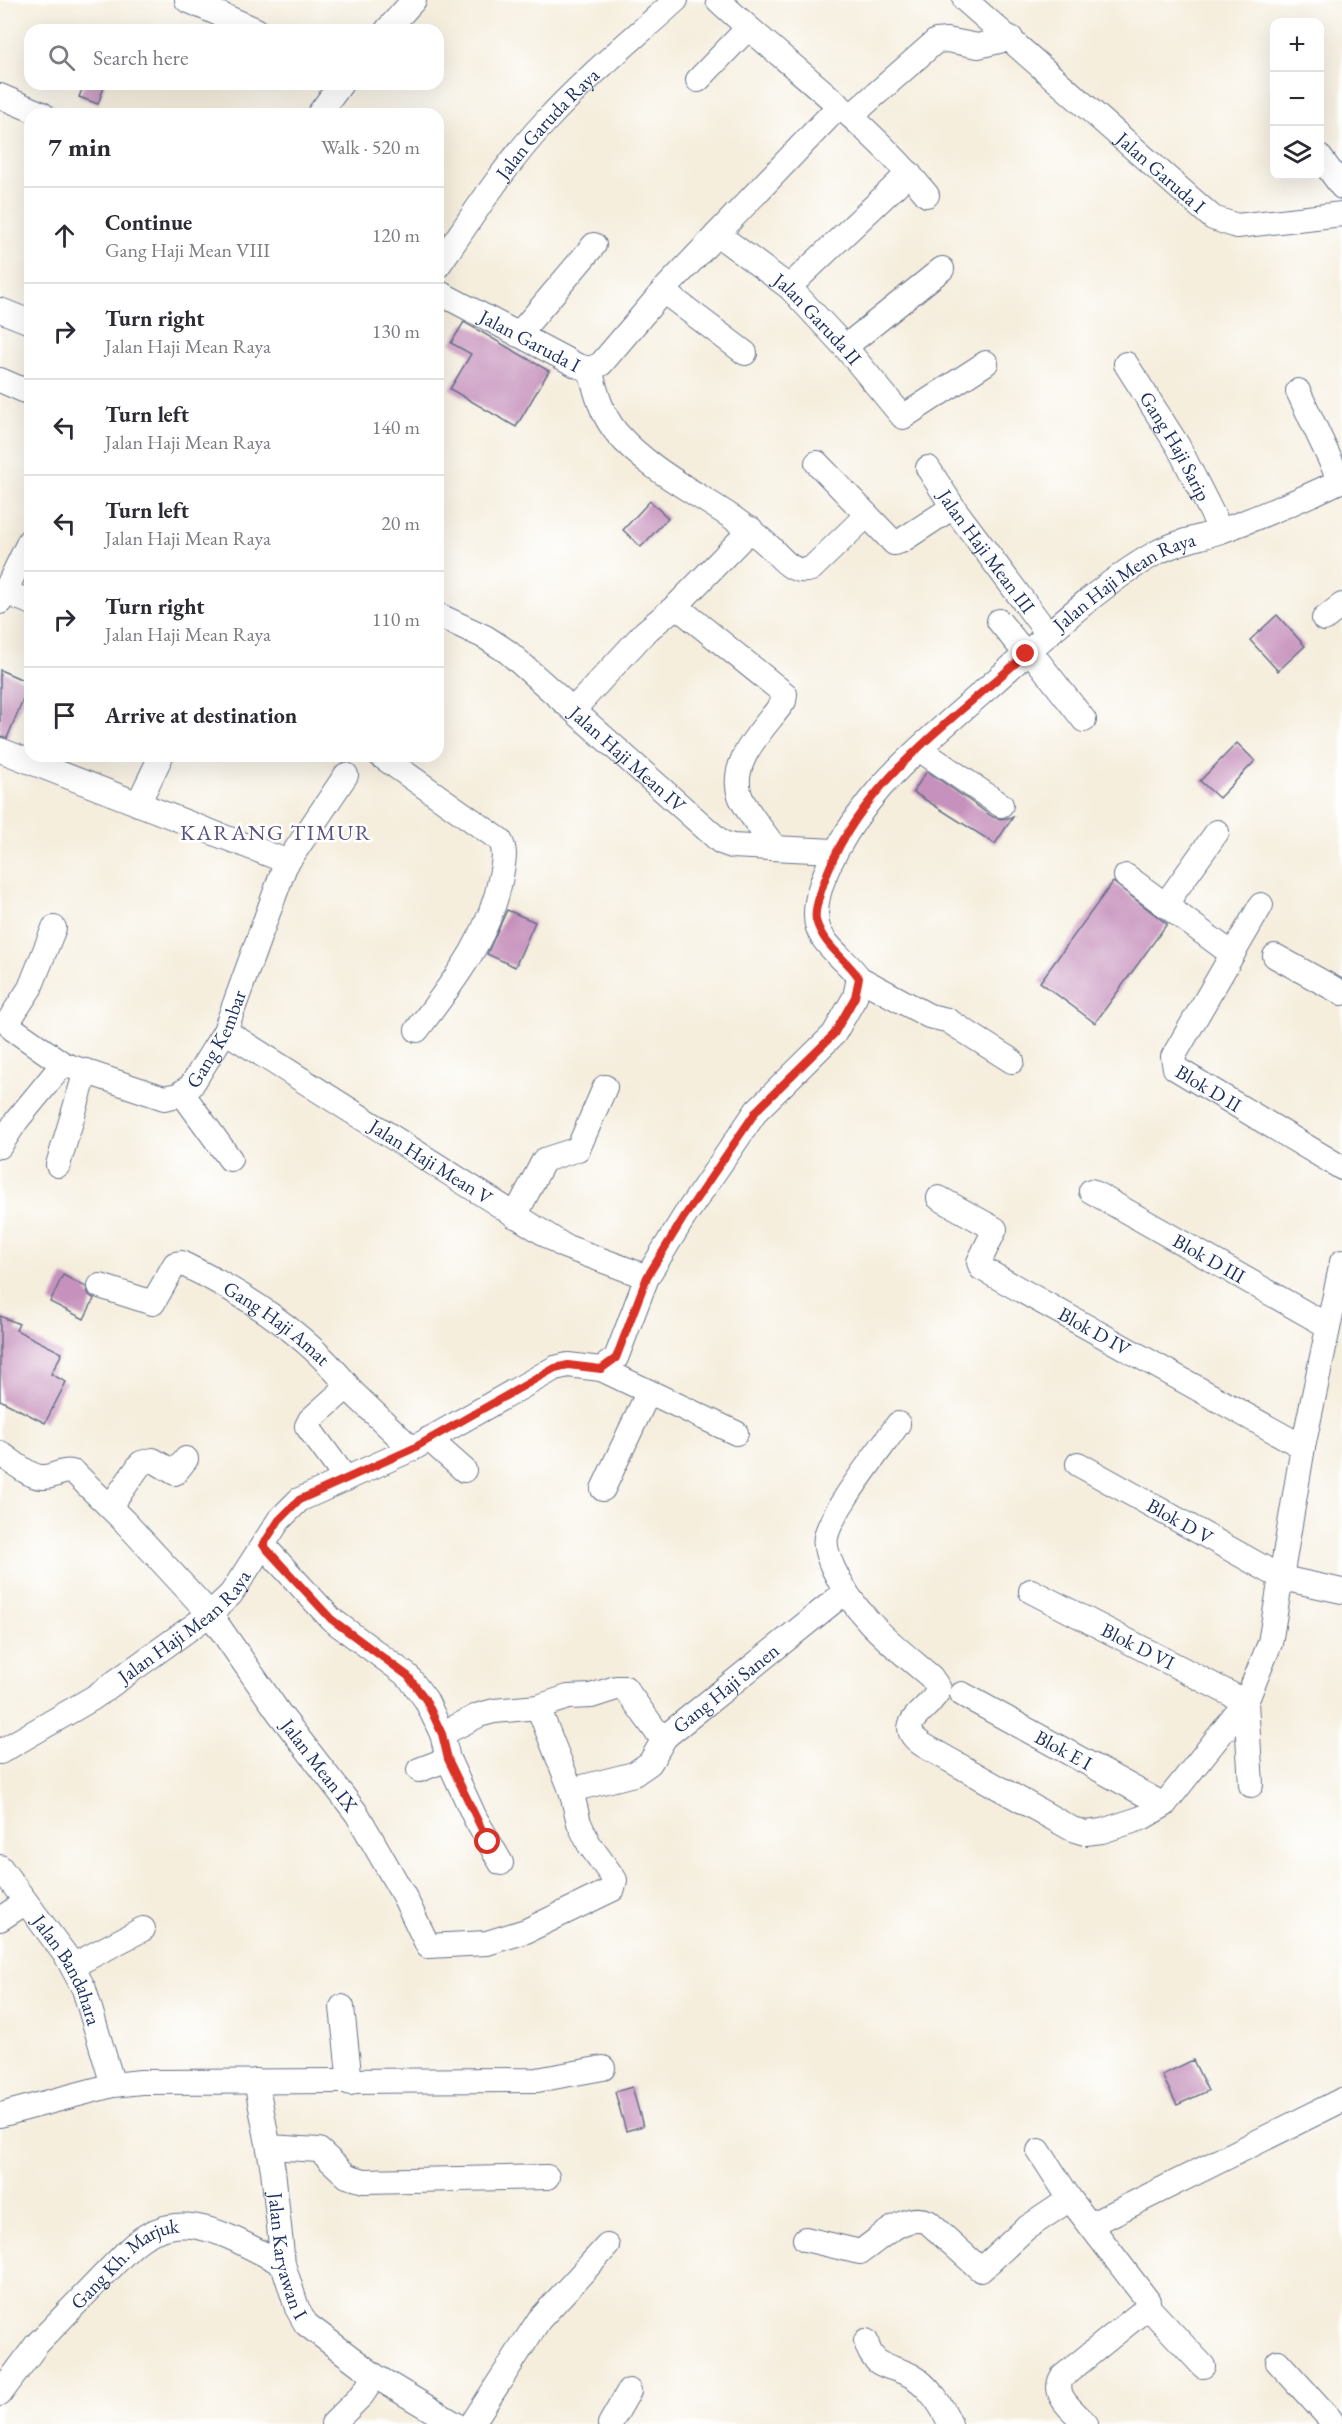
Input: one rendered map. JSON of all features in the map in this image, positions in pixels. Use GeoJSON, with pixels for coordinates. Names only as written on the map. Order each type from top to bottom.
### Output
{"type":"FeatureCollection","features":[{"type":"Feature","properties":{"kind":"street"},"geometry":{"type":"LineString","coordinates":[[187,0],[242,24]]}},
{"type":"Feature","properties":{"kind":"street"},"geometry":{"type":"LineString","coordinates":[[392,24],[414,0]]}},
{"type":"Feature","properties":{"kind":"street","name":"Jalan Garuda Raya"},"geometry":{"type":"LineString","coordinates":[[444,257],[509,165],[543,123],[571,94],[676,0]]}},
{"type":"Feature","properties":{"kind":"street"},"geometry":{"type":"LineString","coordinates":[[718,0],[845,111],[909,173],[927,195]]}},
{"type":"Feature","properties":{"kind":"street","name":"Jalan Garuda I"},"geometry":{"type":"LineString","coordinates":[[965,0],[1011,38],[1213,218],[1237,226],[1342,214]]}},
{"type":"Feature","properties":{"kind":"street"},"geometry":{"type":"LineString","coordinates":[[698,80],[748,28]]}},
{"type":"Feature","properties":{"kind":"street"},"geometry":{"type":"LineString","coordinates":[[866,516],[811,569],[803,572],[791,568],[751,529],[648,462],[617,432],[600,408],[590,369],[601,364],[663,291],[717,234],[845,111],[936,41],[947,40],[978,46],[1011,38]]}},
{"type":"Feature","properties":{"kind":"street"},"geometry":{"type":"LineString","coordinates":[[324,108],[337,90]]}},
{"type":"Feature","properties":{"kind":"street"},"geometry":{"type":"LineString","coordinates":[[0,96],[28,108]]}},
{"type":"Feature","properties":{"kind":"street"},"geometry":{"type":"LineString","coordinates":[[1324,162],[1342,187]]}},
{"type":"Feature","properties":{"kind":"street"},"geometry":{"type":"LineString","coordinates":[[789,287],[909,173]]}},
{"type":"Feature","properties":{"kind":"street","name":"Jalan Garuda II"},"geometry":{"type":"LineString","coordinates":[[717,234],[789,287],[845,347],[903,417],[986,363]]}},
{"type":"Feature","properties":{"kind":"street"},"geometry":{"type":"LineString","coordinates":[[518,335],[594,245]]}},
{"type":"Feature","properties":{"kind":"street"},"geometry":{"type":"LineString","coordinates":[[845,347],[942,269]]}},
{"type":"Feature","properties":{"kind":"street"},"geometry":{"type":"LineString","coordinates":[[663,291],[746,353]]}},
{"type":"Feature","properties":{"kind":"street","name":"Jalan Garuda I"},"geometry":{"type":"LineString","coordinates":[[444,295],[518,335],[590,369]]}},
{"type":"Feature","properties":{"kind":"street"},"geometry":{"type":"LineString","coordinates":[[0,310],[24,320]]}},
{"type":"Feature","properties":{"kind":"street","name":"Gang Haji Sarip"},"geometry":{"type":"LineString","coordinates":[[1126,364],[1178,446],[1221,531]]}},
{"type":"Feature","properties":{"kind":"street"},"geometry":{"type":"LineString","coordinates":[[0,381],[24,391]]}},
{"type":"Feature","properties":{"kind":"street"},"geometry":{"type":"LineString","coordinates":[[1298,391],[1341,480]]}},
{"type":"Feature","properties":{"kind":"street"},"geometry":{"type":"LineString","coordinates":[[817,464],[894,543],[901,541],[953,507]]}},
{"type":"Feature","properties":{"kind":"street","name":"Jalan Haji Mean III"},"geometry":{"type":"LineString","coordinates":[[928,468],[953,507],[1048,634]]}},
{"type":"Feature","properties":{"kind":"street","name":"Jalan Haji Mean Raya"},"geometry":{"type":"LineString","coordinates":[[1012,1061],[947,1020],[923,1014],[859,978],[852,966],[835,954],[820,932],[816,917],[818,899],[834,851],[880,789],[919,749],[1048,634],[1158,552],[1221,531],[1341,480]]}},
{"type":"Feature","properties":{"kind":"street"},"geometry":{"type":"LineString","coordinates":[[574,709],[645,632],[676,606],[751,529]]}},
{"type":"Feature","properties":{"kind":"street"},"geometry":{"type":"LineString","coordinates":[[24,552],[2,597],[24,601]]}},
{"type":"Feature","properties":{"kind":"street"},"geometry":{"type":"LineString","coordinates":[[676,606],[785,693],[784,701],[746,750],[739,776],[741,797],[775,848]]}},
{"type":"Feature","properties":{"kind":"street","name":"Jalan Haji Mean IV"},"geometry":{"type":"LineString","coordinates":[[444,618],[485,637],[508,652],[722,842],[732,846],[834,851]]}},
{"type":"Feature","properties":{"kind":"street"},"geometry":{"type":"LineString","coordinates":[[999,621],[1028,652],[1084,720]]}},
{"type":"Feature","properties":{"kind":"street"},"geometry":{"type":"LineString","coordinates":[[919,749],[1001,805]]}},
{"type":"Feature","properties":{"kind":"street"},"geometry":{"type":"LineString","coordinates":[[0,750],[24,759]]}},
{"type":"Feature","properties":{"kind":"street"},"geometry":{"type":"LineString","coordinates":[[31,762],[278,858],[285,866]]}},
{"type":"Feature","properties":{"kind":"street"},"geometry":{"type":"LineString","coordinates":[[138,804],[158,762]]}},
{"type":"Feature","properties":{"kind":"street"},"geometry":{"type":"LineString","coordinates":[[390,762],[500,840],[504,848],[497,896],[483,933],[468,962],[417,1030]]}},
{"type":"Feature","properties":{"kind":"street","name":"Gang Kembar"},"geometry":{"type":"LineString","coordinates":[[54,928],[30,988],[8,1022],[10,1027],[63,1064],[164,1098],[182,1093],[191,1086],[225,1031],[285,866],[346,775]]}},
{"type":"Feature","properties":{"kind":"street"},"geometry":{"type":"LineString","coordinates":[[1166,904],[1217,832]]}},
{"type":"Feature","properties":{"kind":"street"},"geometry":{"type":"LineString","coordinates":[[1126,876],[1233,954]]}},
{"type":"Feature","properties":{"kind":"street","name":"Blok D II"},"geometry":{"type":"LineString","coordinates":[[1261,905],[1173,1057],[1175,1068],[1342,1168]]}},
{"type":"Feature","properties":{"kind":"street"},"geometry":{"type":"LineString","coordinates":[[1275,956],[1342,993]]}},
{"type":"Feature","properties":{"kind":"street"},"geometry":{"type":"LineString","coordinates":[[736,1433],[601,1369],[616,1358],[647,1277],[757,1110],[834,1034],[855,997],[859,978]]}},
{"type":"Feature","properties":{"kind":"street","name":"Jalan Haji Mean V"},"geometry":{"type":"LineString","coordinates":[[225,1031],[564,1246],[647,1277]]}},
{"type":"Feature","properties":{"kind":"street"},"geometry":{"type":"LineString","coordinates":[[0,1146],[17,1119],[63,1064]]}},
{"type":"Feature","properties":{"kind":"street"},"geometry":{"type":"LineString","coordinates":[[58,1165],[86,1071]]}},
{"type":"Feature","properties":{"kind":"street"},"geometry":{"type":"LineString","coordinates":[[515,1216],[544,1160],[578,1149],[605,1087]]}},
{"type":"Feature","properties":{"kind":"street"},"geometry":{"type":"LineString","coordinates":[[182,1093],[230,1160]]}},
{"type":"Feature","properties":{"kind":"street","name":"Blok D III"},"geometry":{"type":"LineString","coordinates":[[1091,1191],[1328,1326]]}},
{"type":"Feature","properties":{"kind":"street","name":"Blok D IV"},"geometry":{"type":"LineString","coordinates":[[939,1198],[995,1229],[979,1262],[981,1268],[1303,1447]]}},
{"type":"Feature","properties":{"kind":"street"},"geometry":{"type":"LineString","coordinates":[[898,1424],[833,1519],[826,1539],[828,1557],[844,1593],[863,1619],[931,1677],[939,1689],[935,1700],[915,1717],[909,1729],[911,1735],[923,1745],[1072,1829],[1084,1833],[1102,1831],[1142,1818],[1164,1804],[1246,1702],[1270,1644],[1303,1447],[1342,1262]]}},
{"type":"Feature","properties":{"kind":"street","name":"Gang Haji Amat"},"geometry":{"type":"LineString","coordinates":[[100,1286],[153,1303],[175,1264],[181,1263],[254,1304],[295,1331],[325,1357],[348,1388]]}},
{"type":"Feature","properties":{"kind":"street","name":"Jalan Haji Mean Raya"},"geometry":{"type":"LineString","coordinates":[[0,1752],[93,1698],[204,1607],[231,1594],[279,1520],[299,1500],[421,1444],[555,1368],[568,1365],[601,1369]]}},
{"type":"Feature","properties":{"kind":"street"},"geometry":{"type":"LineString","coordinates":[[346,1479],[307,1426],[310,1420],[348,1388],[421,1444],[464,1470]]}},
{"type":"Feature","properties":{"kind":"street"},"geometry":{"type":"LineString","coordinates":[[603,1488],[648,1393]]}},
{"type":"Feature","properties":{"kind":"street","name":"Jalan Mean IX"},"geometry":{"type":"LineString","coordinates":[[0,1453],[36,1476],[49,1477],[64,1470],[75,1473],[204,1607],[279,1713],[357,1814],[404,1896],[424,1942],[432,1947],[487,1943],[526,1931],[613,1889],[615,1880],[589,1844],[579,1823],[571,1790]]}},
{"type":"Feature","properties":{"kind":"street"},"geometry":{"type":"LineString","coordinates":[[110,1507],[141,1463],[153,1460],[175,1473],[186,1459]]}},
{"type":"Feature","properties":{"kind":"street","name":"Blok D V"},"geometry":{"type":"LineString","coordinates":[[1078,1464],[1282,1578],[1342,1591]]}},
{"type":"Feature","properties":{"kind":"street"},"geometry":{"type":"LineString","coordinates":[[263,1545],[331,1619],[408,1676],[426,1700],[442,1734],[448,1759],[475,1818],[501,1863]]}},
{"type":"Feature","properties":{"kind":"street","name":"Blok D VI"},"geometry":{"type":"LineString","coordinates":[[1031,1591],[1246,1702]]}},
{"type":"Feature","properties":{"kind":"street","name":"Gang Haji Sanen"},"geometry":{"type":"LineString","coordinates":[[442,1734],[479,1715],[538,1707],[568,1697],[591,1696],[616,1688],[624,1688],[656,1731],[665,1737],[844,1593]]}},
{"type":"Feature","properties":{"kind":"street","name":"Blok E I"},"geometry":{"type":"LineString","coordinates":[[962,1694],[1164,1804]]}},
{"type":"Feature","properties":{"kind":"street"},"geometry":{"type":"LineString","coordinates":[[1246,1702],[1251,1785]]}},
{"type":"Feature","properties":{"kind":"street"},"geometry":{"type":"LineString","coordinates":[[538,1707],[571,1790],[634,1774],[650,1763],[665,1737]]}},
{"type":"Feature","properties":{"kind":"street"},"geometry":{"type":"LineString","coordinates":[[419,1770],[448,1759]]}},
{"type":"Feature","properties":{"kind":"street","name":"Jalan Bandahara"},"geometry":{"type":"LineString","coordinates":[[0,1867],[72,1966],[84,1989],[113,2085]]}},
{"type":"Feature","properties":{"kind":"street"},"geometry":{"type":"LineString","coordinates":[[0,1919],[26,1902]]}},
{"type":"Feature","properties":{"kind":"street"},"geometry":{"type":"LineString","coordinates":[[72,1966],[143,1929]]}},
{"type":"Feature","properties":{"kind":"street"},"geometry":{"type":"LineString","coordinates":[[342,2007],[350,2083]]}},
{"type":"Feature","properties":{"kind":"street"},"geometry":{"type":"LineString","coordinates":[[0,2115],[113,2085],[141,2082],[350,2083],[537,2080],[603,2068]]}},
{"type":"Feature","properties":{"kind":"street","name":"Jalan Karyawan I"},"geometry":{"type":"LineString","coordinates":[[256,2081],[269,2147],[283,2264],[297,2308],[306,2324],[375,2376],[446,2422]]}},
{"type":"Feature","properties":{"kind":"street"},"geometry":{"type":"LineString","coordinates":[[1090,2225],[1342,2100]]}},
{"type":"Feature","properties":{"kind":"street"},"geometry":{"type":"LineString","coordinates":[[269,2147],[319,2150],[347,2176],[364,2181],[547,2176]]}},
{"type":"Feature","properties":{"kind":"street"},"geometry":{"type":"LineString","coordinates":[[1038,2151],[1070,2199],[1148,2301],[1148,2307],[1203,2366]]}},
{"type":"Feature","properties":{"kind":"street"},"geometry":{"type":"LineString","coordinates":[[805,2239],[860,2252],[904,2222],[920,2218],[980,2270],[1025,2229],[1070,2199]]}},
{"type":"Feature","properties":{"kind":"street","name":"Gang Kh. Marjuk"},"geometry":{"type":"LineString","coordinates":[[0,2394],[38,2344],[128,2250],[141,2237],[164,2226],[194,2225],[211,2230],[283,2264]]}},
{"type":"Feature","properties":{"kind":"street"},"geometry":{"type":"LineString","coordinates":[[472,2424],[538,2320],[607,2246]]}},
{"type":"Feature","properties":{"kind":"street"},"geometry":{"type":"LineString","coordinates":[[1086,2424],[1060,2396],[1057,2389],[1058,2383],[1062,2377],[1148,2307]]}},
{"type":"Feature","properties":{"kind":"street"},"geometry":{"type":"LineString","coordinates":[[866,2341],[869,2353],[879,2364],[912,2376],[927,2389],[950,2424]]}},
{"type":"Feature","properties":{"kind":"street"},"geometry":{"type":"LineString","coordinates":[[1278,2362],[1337,2416]]}},
{"type":"Feature","properties":{"kind":"street"},"geometry":{"type":"LineString","coordinates":[[333,2424],[362,2395],[375,2376]]}},
{"type":"Feature","properties":{"kind":"street"},"geometry":{"type":"LineString","coordinates":[[610,2424],[629,2391]]}},
{"type":"Feature","properties":{"kind":"building"},"geometry":{"type":"Polygon","coordinates":[[[82,90],[103,90],[98,104],[79,97],[82,90]]]}},
{"type":"Feature","properties":{"kind":"building"},"geometry":{"type":"Polygon","coordinates":[[[464,322],[549,371],[516,427],[450,389],[471,354],[451,343],[464,322]]]}},
{"type":"Feature","properties":{"kind":"building"},"geometry":{"type":"Polygon","coordinates":[[[650,501],[668,518],[641,547],[623,530],[650,501]]]}},
{"type":"Feature","properties":{"kind":"building"},"geometry":{"type":"Polygon","coordinates":[[[1277,615],[1305,646],[1278,671],[1250,640],[1277,615]]]}},
{"type":"Feature","properties":{"kind":"building"},"geometry":{"type":"Polygon","coordinates":[[[0,670],[24,680],[24,697],[7,738],[0,736],[0,670]]]}},
{"type":"Feature","properties":{"kind":"building"},"geometry":{"type":"Polygon","coordinates":[[[1237,743],[1255,761],[1219,798],[1200,781],[1237,743]]]}},
{"type":"Feature","properties":{"kind":"building"},"geometry":{"type":"Polygon","coordinates":[[[927,771],[993,817],[1001,819],[1013,817],[995,844],[913,792],[927,771]]]}},
{"type":"Feature","properties":{"kind":"building"},"geometry":{"type":"Polygon","coordinates":[[[1113,882],[1167,924],[1095,1023],[1040,982],[1113,882]]]}},
{"type":"Feature","properties":{"kind":"building"},"geometry":{"type":"Polygon","coordinates":[[[507,910],[535,922],[515,967],[487,954],[507,910]]]}},
{"type":"Feature","properties":{"kind":"building"},"geometry":{"type":"Polygon","coordinates":[[[63,1275],[86,1287],[89,1295],[94,1299],[84,1319],[50,1302],[63,1275]]]}},
{"type":"Feature","properties":{"kind":"building"},"geometry":{"type":"Polygon","coordinates":[[[0,1316],[19,1324],[16,1330],[62,1353],[51,1374],[66,1382],[45,1423],[0,1400],[0,1316]]]}},
{"type":"Feature","properties":{"kind":"building"},"geometry":{"type":"Polygon","coordinates":[[[1193,2060],[1208,2091],[1177,2105],[1162,2075],[1193,2060]]]}},
{"type":"Feature","properties":{"kind":"building"},"geometry":{"type":"Polygon","coordinates":[[[632,2087],[643,2126],[626,2131],[615,2092],[632,2087]]]}},
{"type":"Feature","properties":{"kind":"district","name":"KARANG TIMUR"},"geometry":{"type":"Point","coordinates":[276,832]}},
{"type":"Feature","properties":{"kind":"route"},"geometry":{"type":"LineString","coordinates":[[488,1842],[448,1759],[442,1734],[426,1700],[408,1676],[331,1619],[263,1545],[279,1520],[299,1500],[412,1449],[555,1368],[568,1365],[601,1369],[616,1358],[647,1277],[684,1217],[757,1110],[834,1034],[855,997],[859,978],[852,966],[835,954],[820,932],[816,917],[818,899],[834,851],[880,789],[930,738],[1026,654]]}}]}
